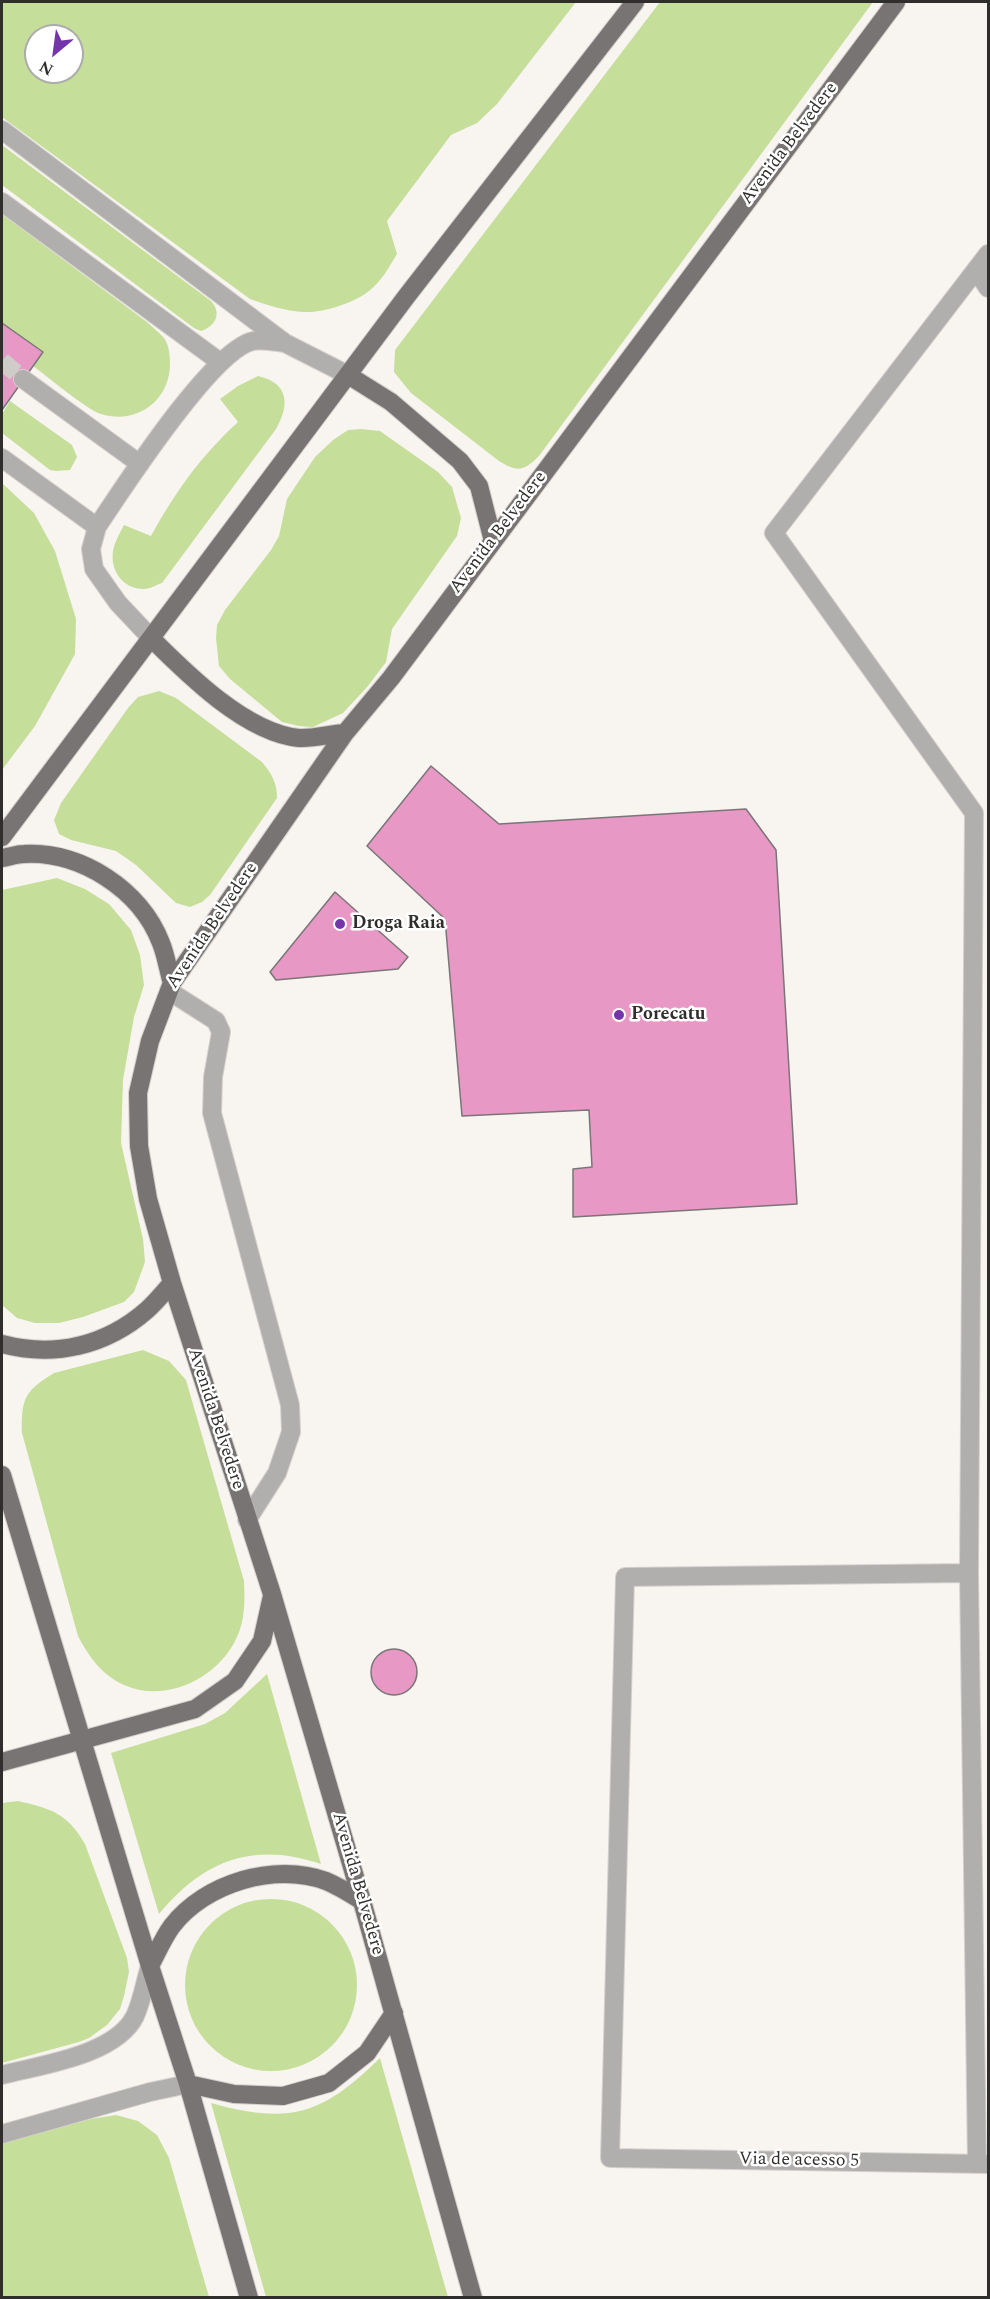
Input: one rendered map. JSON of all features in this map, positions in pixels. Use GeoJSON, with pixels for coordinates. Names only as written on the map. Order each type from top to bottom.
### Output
{"type":"FeatureCollection","features":[{"type":"Feature","properties":{"kind":"main road"},"geometry":{"type":"LineString","coordinates":[[2,837],[348,375],[635,2]]}},
{"type":"Feature","properties":{"kind":"main road","name":"Avenida Belvedere"},"geometry":{"type":"LineString","coordinates":[[473,2298],[394,2013],[272,1594],[172,1282],[148,1199],[139,1146],[138,1093],[150,1041],[170,987],[345,733],[391,678],[896,2]]}},
{"type":"Feature","properties":{"kind":"main road"},"geometry":{"type":"LineString","coordinates":[[348,375],[391,402],[460,461],[479,486],[493,541]]}},
{"type":"Feature","properties":{"kind":"main road"},"geometry":{"type":"LineString","coordinates":[[151,638],[194,680],[258,726],[299,738],[345,733]]}},
{"type":"Feature","properties":{"kind":"main road"},"geometry":{"type":"LineString","coordinates":[[2,858],[25,854],[68,859],[106,877],[139,905],[161,942],[170,987]]}},
{"type":"Feature","properties":{"kind":"main road"},"geometry":{"type":"LineString","coordinates":[[2,1344],[20,1349],[55,1351],[90,1344],[121,1330],[149,1309],[172,1282]]}},
{"type":"Feature","properties":{"kind":"main road"},"geometry":{"type":"LineString","coordinates":[[2,1475],[150,1966],[188,2084],[249,2298]]}},
{"type":"Feature","properties":{"kind":"main road"},"geometry":{"type":"LineString","coordinates":[[2,1762],[195,1709],[235,1681],[262,1641],[272,1594]]}},
{"type":"Feature","properties":{"kind":"main road"},"geometry":{"type":"LineString","coordinates":[[150,1966],[173,1926],[204,1897],[242,1879],[284,1874],[315,1879],[325,1881],[362,1901]]}},
{"type":"Feature","properties":{"kind":"main road"},"geometry":{"type":"LineString","coordinates":[[188,2084],[234,2094],[283,2096],[329,2083],[367,2053],[394,2013]]}},
{"type":"Feature","properties":{"kind":"street"},"geometry":{"type":"LineString","coordinates":[[2,130],[285,343],[348,375]]}},
{"type":"Feature","properties":{"kind":"street"},"geometry":{"type":"LineString","coordinates":[[2,202],[220,362]]}},
{"type":"Feature","properties":{"kind":"street"},"geometry":{"type":"LineString","coordinates":[[983,2164],[969,1574],[980,983],[974,813],[774,533],[988,254]]}},
{"type":"Feature","properties":{"kind":"street"},"geometry":{"type":"LineString","coordinates":[[976,270],[988,288]]}},
{"type":"Feature","properties":{"kind":"street"},"geometry":{"type":"LineString","coordinates":[[151,638],[118,603],[94,569],[91,549],[97,527],[178,412],[220,362],[237,349],[253,341],[285,343]]}},
{"type":"Feature","properties":{"kind":"street"},"geometry":{"type":"LineString","coordinates":[[23,379],[140,464]]}},
{"type":"Feature","properties":{"kind":"street"},"geometry":{"type":"LineString","coordinates":[[2,458],[97,527]]}},
{"type":"Feature","properties":{"kind":"street"},"geometry":{"type":"LineString","coordinates":[[170,987],[216,1021],[221,1032],[213,1077],[212,1113],[290,1405],[291,1432],[277,1473],[247,1520]]}},
{"type":"Feature","properties":{"kind":"street","name":"Via de acesso 5"},"geometry":{"type":"LineString","coordinates":[[969,1574],[625,1577],[610,2158],[983,2164]]}},
{"type":"Feature","properties":{"kind":"street"},"geometry":{"type":"LineString","coordinates":[[2,2075],[99,2049],[120,2035],[135,2016],[150,1966]]}},
{"type":"Feature","properties":{"kind":"street"},"geometry":{"type":"LineString","coordinates":[[2,2134],[150,2092],[188,2084]]}},
{"type":"Feature","properties":{"kind":"green space"},"geometry":{"type":"Polygon","coordinates":[[[2,2],[576,2],[497,104],[477,123],[451,135],[387,221],[397,254],[378,283],[355,299],[320,311],[290,310],[250,299],[2,117],[2,2]]]}},
{"type":"Feature","properties":{"kind":"green space"},"geometry":{"type":"Polygon","coordinates":[[[660,2],[873,2],[539,456],[524,468],[511,467],[499,461],[411,393],[394,372],[395,350],[660,2]]]}},
{"type":"Feature","properties":{"kind":"green space"},"geometry":{"type":"Polygon","coordinates":[[[2,145],[211,301],[217,314],[214,322],[201,331],[194,328],[2,185],[2,145]]]}},
{"type":"Feature","properties":{"kind":"green space"},"geometry":{"type":"Polygon","coordinates":[[[2,214],[147,322],[164,338],[169,354],[168,377],[164,389],[149,407],[127,416],[114,417],[101,414],[77,400],[33,366],[43,352],[2,323],[2,214]]]}},
{"type":"Feature","properties":{"kind":"green space"},"geometry":{"type":"Polygon","coordinates":[[[258,376],[276,384],[284,396],[285,404],[276,429],[162,583],[146,589],[130,586],[116,572],[113,558],[115,544],[124,525],[151,536],[190,475],[212,448],[238,422],[220,399],[238,386],[258,376]]]}},
{"type":"Feature","properties":{"kind":"green space"},"geometry":{"type":"Polygon","coordinates":[[[10,401],[72,445],[77,457],[70,470],[50,470],[2,433],[2,414],[10,401]]]}},
{"type":"Feature","properties":{"kind":"green space"},"geometry":{"type":"Polygon","coordinates":[[[348,430],[380,431],[438,472],[452,487],[461,518],[457,536],[392,629],[386,662],[343,713],[313,727],[282,722],[230,679],[219,666],[217,625],[225,610],[271,550],[279,536],[287,499],[315,457],[348,430]]]}},
{"type":"Feature","properties":{"kind":"green space"},"geometry":{"type":"Polygon","coordinates":[[[2,483],[34,513],[55,551],[76,619],[75,654],[35,726],[2,770],[2,483]]]}},
{"type":"Feature","properties":{"kind":"green space"},"geometry":{"type":"Polygon","coordinates":[[[159,691],[176,698],[262,762],[276,788],[277,798],[210,895],[202,902],[190,907],[176,903],[136,865],[116,851],[71,840],[59,834],[54,820],[61,803],[128,708],[138,697],[159,691]]]}},
{"type":"Feature","properties":{"kind":"green space"},"geometry":{"type":"Polygon","coordinates":[[[57,878],[85,889],[109,904],[131,930],[140,955],[144,985],[134,1017],[123,1080],[121,1143],[143,1239],[145,1262],[134,1292],[124,1302],[59,1323],[35,1323],[17,1318],[2,1305],[2,890],[57,878]]]}},
{"type":"Feature","properties":{"kind":"green space"},"geometry":{"type":"Polygon","coordinates":[[[143,1350],[169,1361],[186,1380],[244,1581],[244,1611],[241,1625],[228,1653],[217,1665],[189,1684],[156,1691],[140,1690],[116,1681],[92,1658],[78,1636],[22,1433],[24,1403],[31,1391],[44,1379],[54,1373],[143,1350]]]}},
{"type":"Feature","properties":{"kind":"green space"},"geometry":{"type":"Polygon","coordinates":[[[267,1674],[321,1864],[297,1857],[274,1855],[252,1855],[231,1860],[193,1880],[159,1914],[111,1753],[205,1724],[225,1713],[267,1674]]]}},
{"type":"Feature","properties":{"kind":"green space"},"geometry":{"type":"Polygon","coordinates":[[[18,1801],[58,1814],[72,1825],[85,1844],[127,1958],[129,1972],[120,2009],[107,2025],[89,2038],[2,2063],[2,1803],[18,1801]]]}},
{"type":"Feature","properties":{"kind":"green space"},"geometry":{"type":"Polygon","coordinates":[[[271,1899],[304,1906],[332,1924],[350,1952],[357,1985],[350,2018],[332,2046],[304,2064],[271,2071],[238,2064],[210,2046],[192,2018],[185,1985],[192,1952],[210,1924],[238,1906],[271,1899]]]}},
{"type":"Feature","properties":{"kind":"green space"},"geometry":{"type":"Polygon","coordinates":[[[380,2058],[448,2297],[266,2297],[211,2103],[263,2113],[303,2110],[322,2103],[340,2092],[380,2058]]]}},
{"type":"Feature","properties":{"kind":"green space"},"geometry":{"type":"Polygon","coordinates":[[[116,2115],[138,2121],[157,2135],[169,2158],[209,2297],[2,2298],[2,2143],[91,2119],[116,2115]]]}},
{"type":"Feature","properties":{"kind":"building"},"geometry":{"type":"Polygon","coordinates":[[[2,323],[43,352],[2,410],[2,323]]]}},
{"type":"Feature","properties":{"kind":"building","name":"Porecatu"},"geometry":{"type":"Polygon","coordinates":[[[431,766],[499,824],[746,809],[776,850],[797,1204],[573,1217],[573,1169],[592,1167],[589,1110],[462,1116],[445,919],[367,846],[431,766]]]}},
{"type":"Feature","properties":{"kind":"building","name":"Droga Raia"},"geometry":{"type":"Polygon","coordinates":[[[335,892],[408,957],[398,969],[276,980],[270,972],[335,892]]]}},
{"type":"Feature","properties":{"kind":"building"},"geometry":{"type":"Polygon","coordinates":[[[399,1649],[411,1655],[416,1663],[416,1681],[411,1689],[403,1694],[389,1695],[381,1692],[374,1685],[371,1667],[374,1659],[381,1652],[399,1649]]]}},
{"type":"Feature","properties":{"kind":"tunnel"},"geometry":{"type":"LineString","coordinates":[[2,361],[23,379]]}},
{"type":"Feature","properties":{"kind":"place","name":"Droga Raia"},"geometry":{"type":"Point","coordinates":[340,924]}},
{"type":"Feature","properties":{"kind":"place","name":"Porecatu"},"geometry":{"type":"Point","coordinates":[619,1015]}}]}
